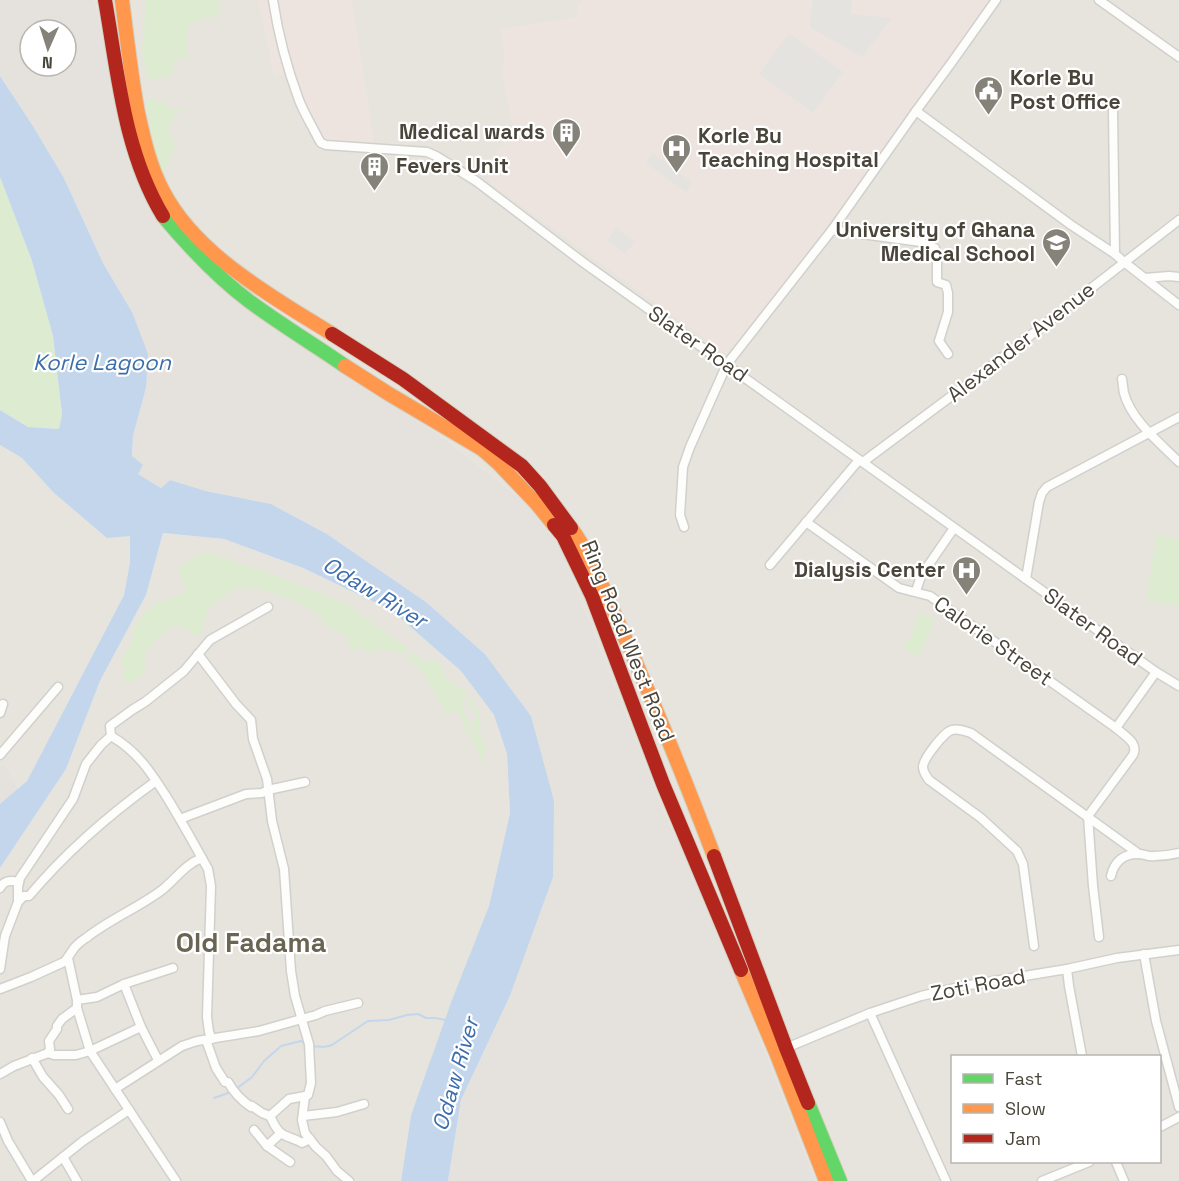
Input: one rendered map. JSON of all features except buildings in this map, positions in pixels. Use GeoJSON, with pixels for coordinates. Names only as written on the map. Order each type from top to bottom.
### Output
{"type":"FeatureCollection","features":[{"type":"Feature","properties":{"kind":"main road","name":"Ring Road West Road"},"geometry":{"type":"LineString","coordinates":[[105,0],[127,126],[134,152],[151,195],[181,238],[204,262],[248,300],[389,394],[482,449],[537,504],[563,536],[582,573],[663,784],[777,1055],[826,1181]]}},
{"type":"Feature","properties":{"kind":"main road","name":"Ring Road West Road"},"geometry":{"type":"LineString","coordinates":[[120,0],[128,36],[132,81],[144,141],[157,178],[176,212],[189,229],[221,259],[257,286],[365,354],[441,406],[522,466],[577,536],[591,562],[650,695],[683,775],[786,1048],[840,1181]]}},
{"type":"Feature","properties":{"kind":"main road"},"geometry":{"type":"LineString","coordinates":[[663,784],[673,782],[683,775]]}},
{"type":"Feature","properties":{"kind":"street","name":"Slater Road"},"geometry":{"type":"LineString","coordinates":[[273,0],[286,57],[300,100],[321,143],[427,152],[476,181],[584,263],[1156,672],[1179,686]]}},
{"type":"Feature","properties":{"kind":"street"},"geometry":{"type":"LineString","coordinates":[[684,527],[680,515],[683,467],[727,364],[832,230],[996,0]]}},
{"type":"Feature","properties":{"kind":"street"},"geometry":{"type":"LineString","coordinates":[[1099,0],[1179,57]]}},
{"type":"Feature","properties":{"kind":"street"},"geometry":{"type":"LineString","coordinates":[[916,111],[1042,205],[1115,254],[1179,305]]}},
{"type":"Feature","properties":{"kind":"street"},"geometry":{"type":"LineString","coordinates":[[1113,111],[1115,254]]}},
{"type":"Feature","properties":{"kind":"street","name":"Alexander Avenue"},"geometry":{"type":"LineString","coordinates":[[770,565],[861,461],[973,380],[1179,220]]}},
{"type":"Feature","properties":{"kind":"street"},"geometry":{"type":"LineString","coordinates":[[832,230],[921,242],[935,248],[938,255],[937,282],[946,285],[948,293],[948,312],[939,341],[948,354]]}},
{"type":"Feature","properties":{"kind":"street"},"geometry":{"type":"LineString","coordinates":[[1144,278],[1179,277]]}},
{"type":"Feature","properties":{"kind":"street"},"geometry":{"type":"LineString","coordinates":[[1122,379],[1130,408],[1149,433],[1179,462]]}},
{"type":"Feature","properties":{"kind":"street"},"geometry":{"type":"LineString","coordinates":[[1026,579],[1039,502],[1047,487],[1179,417]]}},
{"type":"Feature","properties":{"kind":"street","name":"Calorie Street"},"geometry":{"type":"LineString","coordinates":[[806,522],[899,588],[930,596],[1116,728],[1134,744],[1136,750],[1088,816]]}},
{"type":"Feature","properties":{"kind":"street"},"geometry":{"type":"LineString","coordinates":[[916,591],[921,576],[954,528]]}},
{"type":"Feature","properties":{"kind":"street"},"geometry":{"type":"LineString","coordinates":[[111,736],[110,726],[184,671],[200,656],[210,640],[268,607]]}},
{"type":"Feature","properties":{"kind":"street"},"geometry":{"type":"LineString","coordinates":[[200,656],[251,720],[253,739],[267,779],[272,821],[284,869],[291,971],[295,996],[309,1044],[311,1083],[308,1095],[289,1099],[270,1116]]}},
{"type":"Feature","properties":{"kind":"street"},"geometry":{"type":"LineString","coordinates":[[1116,728],[1156,672]]}},
{"type":"Feature","properties":{"kind":"street"},"geometry":{"type":"LineString","coordinates":[[0,755],[58,687]]}},
{"type":"Feature","properties":{"kind":"street"},"geometry":{"type":"LineString","coordinates":[[1034,946],[1023,864],[1017,851],[981,818],[924,774],[925,759],[946,733],[952,730],[971,733],[1139,854]]}},
{"type":"Feature","properties":{"kind":"street"},"geometry":{"type":"LineString","coordinates":[[111,736],[123,743],[146,765],[208,868],[212,886],[207,1000],[209,1040],[216,1068],[233,1091],[249,1106],[270,1116],[281,1133],[302,1143],[310,1139]]}},
{"type":"Feature","properties":{"kind":"street"},"geometry":{"type":"LineString","coordinates":[[0,969],[5,936],[18,902],[20,878],[73,799],[86,764],[111,736]]}},
{"type":"Feature","properties":{"kind":"street"},"geometry":{"type":"LineString","coordinates":[[18,902],[24,896],[29,896],[56,866],[117,810],[156,781]]}},
{"type":"Feature","properties":{"kind":"street"},"geometry":{"type":"LineString","coordinates":[[180,819],[246,794],[262,793],[305,782]]}},
{"type":"Feature","properties":{"kind":"street"},"geometry":{"type":"LineString","coordinates":[[1088,816],[1099,937]]}},
{"type":"Feature","properties":{"kind":"street"},"geometry":{"type":"LineString","coordinates":[[1111,876],[1112,868],[1119,859],[1131,855],[1151,857],[1179,854]]}},
{"type":"Feature","properties":{"kind":"street"},"geometry":{"type":"LineString","coordinates":[[0,989],[55,966],[68,958],[76,946],[87,937],[145,902],[169,884],[183,869],[202,858]]}},
{"type":"Feature","properties":{"kind":"street"},"geometry":{"type":"LineString","coordinates":[[0,888],[4,882],[19,882]]}},
{"type":"Feature","properties":{"kind":"street","name":"Zoti Road"},"geometry":{"type":"LineString","coordinates":[[786,1048],[904,1001],[963,986],[1067,969],[1117,958],[1179,950]]}},
{"type":"Feature","properties":{"kind":"street"},"geometry":{"type":"LineString","coordinates":[[1144,954],[1156,1021],[1179,1107]]}},
{"type":"Feature","properties":{"kind":"street"},"geometry":{"type":"LineString","coordinates":[[68,958],[77,1004],[90,1051],[176,1181]]}},
{"type":"Feature","properties":{"kind":"street"},"geometry":{"type":"LineString","coordinates":[[48,1053],[49,1041],[57,1026],[77,1004],[124,984],[173,968]]}},
{"type":"Feature","properties":{"kind":"street"},"geometry":{"type":"LineString","coordinates":[[1067,969],[1082,1055]]}},
{"type":"Feature","properties":{"kind":"street"},"geometry":{"type":"LineString","coordinates":[[124,984],[141,1027],[158,1060]]}},
{"type":"Feature","properties":{"kind":"street"},"geometry":{"type":"LineString","coordinates":[[116,1089],[182,1046],[198,1041],[259,1031],[324,1011],[358,1004]]}},
{"type":"Feature","properties":{"kind":"street"},"geometry":{"type":"LineString","coordinates":[[870,1013],[946,1181]]}},
{"type":"Feature","properties":{"kind":"street"},"geometry":{"type":"LineString","coordinates":[[0,1074],[48,1053],[76,1055],[90,1051],[141,1027]]}},
{"type":"Feature","properties":{"kind":"street"},"geometry":{"type":"LineString","coordinates":[[32,1059],[68,1108]]}},
{"type":"Feature","properties":{"kind":"street"},"geometry":{"type":"LineString","coordinates":[[305,1096],[302,1120],[305,1132],[337,1171],[349,1181]]}},
{"type":"Feature","properties":{"kind":"street"},"geometry":{"type":"LineString","coordinates":[[303,1116],[337,1112],[364,1104]]}},
{"type":"Feature","properties":{"kind":"street"},"geometry":{"type":"LineString","coordinates":[[0,1122],[8,1141],[33,1181],[83,1141],[129,1110]]}},
{"type":"Feature","properties":{"kind":"street"},"geometry":{"type":"LineString","coordinates":[[1161,1126],[1179,1116]]}},
{"type":"Feature","properties":{"kind":"street"},"geometry":{"type":"LineString","coordinates":[[254,1130],[267,1146],[290,1162]]}},
{"type":"Feature","properties":{"kind":"street"},"geometry":{"type":"LineString","coordinates":[[267,1146],[281,1133]]}},
{"type":"Feature","properties":{"kind":"street"},"geometry":{"type":"LineString","coordinates":[[63,1157],[77,1181]]}},
{"type":"Feature","properties":{"kind":"street"},"geometry":{"type":"LineString","coordinates":[[1042,1181],[1084,1163]]}},
{"type":"Feature","properties":{"kind":"street"},"geometry":{"type":"LineString","coordinates":[[1117,1163],[1124,1181]]}},
{"type":"Feature","properties":{"kind":"shaded area"},"geometry":{"type":"Polygon","coordinates":[[[0,0],[95,0],[128,159],[161,230],[231,294],[326,363],[436,432],[528,504],[561,550],[661,805],[707,902],[816,1181],[448,1181],[461,1100],[509,998],[531,716],[485,654],[426,602],[327,534],[271,504],[206,491],[170,480],[161,488],[138,474],[132,456],[133,436],[146,388],[132,312],[103,263],[64,178],[0,76],[0,0]]]}},
{"type":"Feature","properties":{"kind":"shaded area"},"geometry":{"type":"Polygon","coordinates":[[[95,0],[1179,0],[1179,1181],[816,1181],[707,902],[661,805],[528,504],[436,432],[326,363],[231,294],[161,230],[128,159],[95,0]]]}},
{"type":"Feature","properties":{"kind":"shaded area"},"geometry":{"type":"Polygon","coordinates":[[[258,0],[352,0],[374,142],[324,142],[300,104],[292,74],[274,76],[258,0]]]}},
{"type":"Feature","properties":{"kind":"shaded area","name":"Korle Bu Teaching Hospital"},"geometry":{"type":"Polygon","coordinates":[[[583,0],[997,0],[729,356],[491,184],[482,161],[491,159],[513,130],[501,69],[505,59],[500,29],[577,17],[577,7],[583,0]]]}},
{"type":"Feature","properties":{"kind":"shaded area"},"geometry":{"type":"Polygon","coordinates":[[[812,0],[852,0],[851,14],[892,18],[862,57],[810,27],[812,0]]]}},
{"type":"Feature","properties":{"kind":"shaded area"},"geometry":{"type":"Polygon","coordinates":[[[789,33],[843,72],[813,113],[759,74],[789,33]]]}},
{"type":"Feature","properties":{"kind":"shaded area"},"geometry":{"type":"Polygon","coordinates":[[[653,153],[692,183],[686,192],[646,163],[653,153]]]}},
{"type":"Feature","properties":{"kind":"shaded area"},"geometry":{"type":"Polygon","coordinates":[[[616,228],[635,242],[625,254],[607,240],[616,228]]]}},
{"type":"Feature","properties":{"kind":"shaded area"},"geometry":{"type":"Polygon","coordinates":[[[0,445],[22,458],[53,492],[130,535],[130,562],[124,595],[27,781],[0,804],[0,445]]]}},
{"type":"Feature","properties":{"kind":"shaded area"},"geometry":{"type":"Polygon","coordinates":[[[844,483],[852,489],[832,517],[821,509],[844,483]]]}},
{"type":"Feature","properties":{"kind":"shaded area"},"geometry":{"type":"Polygon","coordinates":[[[163,533],[224,539],[303,568],[391,610],[461,671],[494,715],[507,754],[510,813],[489,906],[411,1115],[401,1181],[0,1181],[0,868],[66,769],[100,681],[146,595],[163,533]]]}},
{"type":"Feature","properties":{"kind":"shaded area"},"geometry":{"type":"Polygon","coordinates":[[[0,766],[5,766],[20,792],[0,806],[0,766]]]}},
{"type":"Feature","properties":{"kind":"green space"},"geometry":{"type":"Polygon","coordinates":[[[146,0],[215,0],[221,4],[219,15],[202,19],[188,26],[188,58],[173,61],[174,76],[149,80],[142,53],[146,0]]]}},
{"type":"Feature","properties":{"kind":"green space"},"geometry":{"type":"Polygon","coordinates":[[[147,97],[166,104],[174,110],[190,107],[173,116],[169,131],[175,146],[169,166],[162,171],[149,126],[147,97]]]}},
{"type":"Feature","properties":{"kind":"green space"},"geometry":{"type":"Polygon","coordinates":[[[0,177],[32,261],[53,336],[62,414],[59,429],[28,427],[0,410],[0,177]]]}},
{"type":"Feature","properties":{"kind":"green space"},"geometry":{"type":"Polygon","coordinates":[[[1157,535],[1179,539],[1179,606],[1146,600],[1157,535]]]}},
{"type":"Feature","properties":{"kind":"green space"},"geometry":{"type":"Polygon","coordinates":[[[206,551],[293,582],[346,604],[408,648],[403,654],[385,650],[368,651],[358,646],[358,652],[352,652],[346,636],[330,628],[312,611],[299,603],[267,591],[239,589],[226,594],[209,609],[205,615],[204,627],[198,637],[177,625],[162,634],[147,652],[146,667],[142,674],[133,682],[127,682],[122,678],[125,671],[121,663],[134,634],[134,627],[157,602],[178,597],[187,588],[180,575],[179,566],[206,551]]]}},
{"type":"Feature","properties":{"kind":"green space"},"geometry":{"type":"Polygon","coordinates":[[[920,613],[935,619],[919,656],[904,650],[920,613]]]}},
{"type":"Feature","properties":{"kind":"green space"},"geometry":{"type":"Polygon","coordinates":[[[411,651],[430,665],[429,660],[437,661],[449,680],[467,691],[461,704],[474,734],[478,734],[470,722],[477,718],[468,704],[469,698],[479,712],[481,737],[485,747],[483,764],[454,708],[452,715],[444,708],[425,675],[407,657],[411,651]]]}},
{"type":"Feature","properties":{"kind":"water"},"geometry":{"type":"Polygon","coordinates":[[[0,76],[64,178],[103,263],[132,312],[148,354],[146,388],[133,436],[132,456],[143,465],[138,474],[161,488],[170,480],[206,491],[271,504],[327,534],[426,602],[485,654],[531,716],[554,801],[553,877],[509,998],[461,1100],[448,1181],[401,1181],[411,1115],[489,906],[510,813],[507,754],[494,715],[461,671],[391,610],[303,568],[224,539],[163,533],[146,595],[100,681],[66,769],[0,868],[0,804],[27,781],[124,595],[130,562],[130,536],[107,538],[53,492],[22,458],[0,445],[0,410],[28,427],[59,429],[62,414],[53,336],[32,261],[0,177],[0,76]]]}},
{"type":"Feature","properties":{"kind":"waterway","name":"Odaw River"},"geometry":{"type":"LineString","coordinates":[[311,1046],[332,1045],[368,1021],[389,1020],[418,1014],[426,1018],[446,1020]]}},
{"type":"Feature","properties":{"kind":"waterway"},"geometry":{"type":"LineString","coordinates":[[236,1089],[252,1077],[264,1061],[281,1046],[301,1041],[306,1045]]}},
{"type":"Feature","properties":{"kind":"waterway"},"geometry":{"type":"LineString","coordinates":[[214,1098],[231,1092]]}},
{"type":"Feature","properties":{"kind":"traffic: fast"},"geometry":{"type":"LineString","coordinates":[[163,216],[204,261],[237,292],[345,366]]}},
{"type":"Feature","properties":{"kind":"traffic: fast"},"geometry":{"type":"LineString","coordinates":[[808,1103],[840,1181]]}},
{"type":"Feature","properties":{"kind":"traffic: slow"},"geometry":{"type":"LineString","coordinates":[[122,0],[138,113],[145,143],[158,182],[177,214],[215,255],[238,273],[332,334]]}},
{"type":"Feature","properties":{"kind":"traffic: slow"},"geometry":{"type":"LineString","coordinates":[[345,366],[482,449],[537,504],[554,525]]}},
{"type":"Feature","properties":{"kind":"traffic: slow"},"geometry":{"type":"LineString","coordinates":[[571,528],[593,565],[634,659],[714,856]]}},
{"type":"Feature","properties":{"kind":"traffic: slow"},"geometry":{"type":"LineString","coordinates":[[741,970],[826,1181]]}},
{"type":"Feature","properties":{"kind":"traffic: jam"},"geometry":{"type":"LineString","coordinates":[[105,0],[131,139],[139,165],[163,216]]}},
{"type":"Feature","properties":{"kind":"traffic: jam"},"geometry":{"type":"LineString","coordinates":[[332,334],[403,379],[522,466],[571,528]]}},
{"type":"Feature","properties":{"kind":"traffic: jam"},"geometry":{"type":"LineString","coordinates":[[554,525],[563,536],[592,596],[663,784],[741,970]]}},
{"type":"Feature","properties":{"kind":"traffic: jam"},"geometry":{"type":"LineString","coordinates":[[714,856],[808,1103]]}},
{"type":"Feature","properties":{"kind":"place","name":"Korle Bu Post Office"},"geometry":{"type":"Point","coordinates":[989,116]}},
{"type":"Feature","properties":{"kind":"place","name":"Medical wards"},"geometry":{"type":"Point","coordinates":[566,158]}},
{"type":"Feature","properties":{"kind":"place","name":"Korle Bu Teaching Hospital"},"geometry":{"type":"Point","coordinates":[677,174]}},
{"type":"Feature","properties":{"kind":"place","name":"Fevers Unit"},"geometry":{"type":"Point","coordinates":[375,192]}},
{"type":"Feature","properties":{"kind":"place","name":"University of Ghana Medical School"},"geometry":{"type":"Point","coordinates":[1056,268]}},
{"type":"Feature","properties":{"kind":"place","name":"Dialysis Center"},"geometry":{"type":"Point","coordinates":[966,596]}},
{"type":"Feature","properties":{"kind":"district","name":"Old Fadama"},"geometry":{"type":"Point","coordinates":[251,943]}},
{"type":"Feature","properties":{"kind":"water label","name":"Korle Lagoon"},"geometry":{"type":"Point","coordinates":[102,362]}}]}
